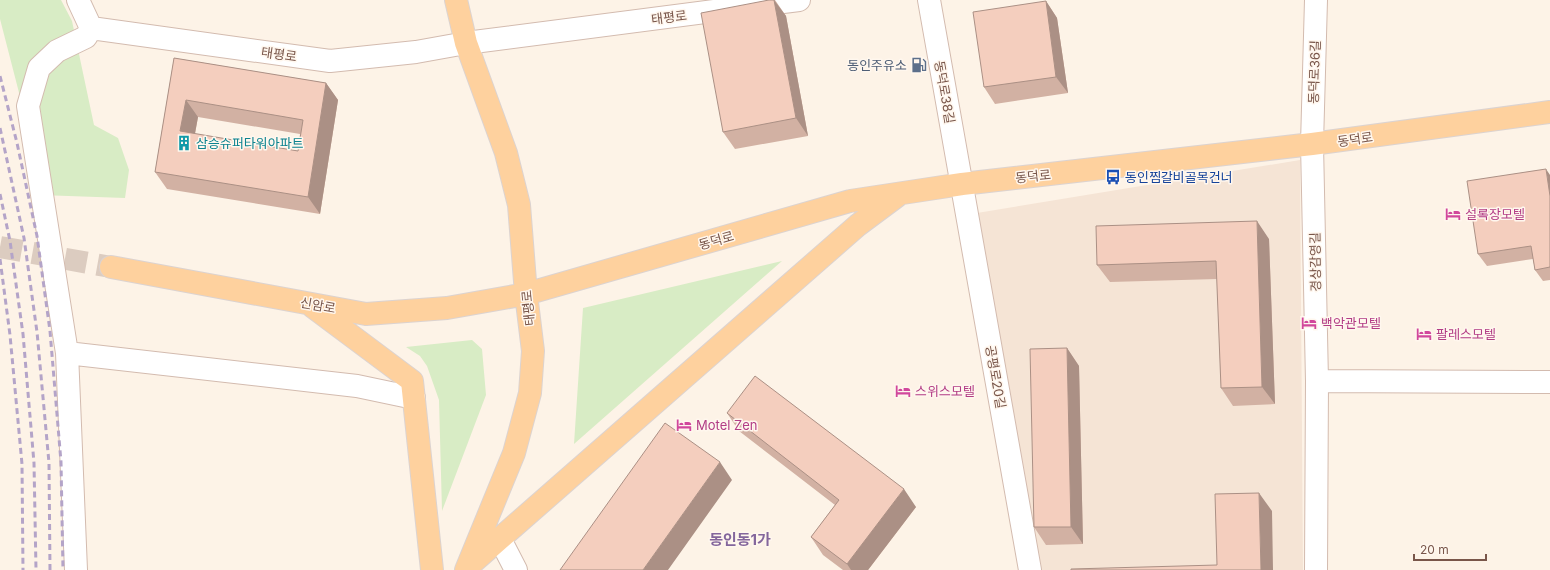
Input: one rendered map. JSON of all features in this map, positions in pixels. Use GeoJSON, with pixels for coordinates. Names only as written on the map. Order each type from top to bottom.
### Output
{"type":"FeatureCollection","features":[{"type":"Feature","properties":{"kind":"main road","name":"태평로"},"geometry":{"type":"LineString","coordinates":[[456,0],[466,43],[506,153],[519,205],[526,294],[533,351],[530,393],[514,453],[467,568]]}},
{"type":"Feature","properties":{"kind":"main road","name":"동덕로"},"geometry":{"type":"LineString","coordinates":[[526,294],[850,202],[962,184],[1312,144],[1550,112]]}},
{"type":"Feature","properties":{"kind":"main road"},"geometry":{"type":"LineString","coordinates":[[467,568],[858,225],[901,193]]}},
{"type":"Feature","properties":{"kind":"main road","name":"신암로"},"geometry":{"type":"LineString","coordinates":[[111,267],[366,314],[447,308],[526,294]]}},
{"type":"Feature","properties":{"kind":"main road"},"geometry":{"type":"LineString","coordinates":[[309,304],[412,380],[432,570]]}},
{"type":"Feature","properties":{"kind":"street"},"geometry":{"type":"LineString","coordinates":[[76,570],[67,353],[28,106],[39,68],[57,51],[86,37],[91,28],[78,0]]}},
{"type":"Feature","properties":{"kind":"street","name":"동덕로38길"},"geometry":{"type":"LineString","coordinates":[[929,0],[962,184]]}},
{"type":"Feature","properties":{"kind":"street","name":"동덕로36길"},"geometry":{"type":"LineString","coordinates":[[1312,144],[1316,0]]}},
{"type":"Feature","properties":{"kind":"street","name":"태평로"},"geometry":{"type":"LineString","coordinates":[[91,28],[330,61],[416,52],[466,43],[787,1]]}},
{"type":"Feature","properties":{"kind":"street","name":"경상감영길"},"geometry":{"type":"LineString","coordinates":[[1312,144],[1318,381],[1316,570]]}},
{"type":"Feature","properties":{"kind":"street","name":"공평로20길"},"geometry":{"type":"LineString","coordinates":[[962,184],[1030,570]]}},
{"type":"Feature","properties":{"kind":"street"},"geometry":{"type":"LineString","coordinates":[[67,353],[357,386],[414,398]]}},
{"type":"Feature","properties":{"kind":"street"},"geometry":{"type":"LineString","coordinates":[[1318,381],[1550,382]]}},
{"type":"Feature","properties":{"kind":"street"},"geometry":{"type":"LineString","coordinates":[[500,539],[516,570]]}},
{"type":"Feature","properties":{"kind":"shaded area"},"geometry":{"type":"Polygon","coordinates":[[[1300,160],[1303,570],[1041,570],[1006,405],[977,213],[1300,160]]]}},
{"type":"Feature","properties":{"kind":"green space"},"geometry":{"type":"Polygon","coordinates":[[[0,0],[61,0],[72,21],[94,125],[118,138],[129,170],[125,198],[40,195],[24,112],[0,19],[0,0]]]}},
{"type":"Feature","properties":{"kind":"green space"},"geometry":{"type":"Polygon","coordinates":[[[782,261],[574,444],[583,308],[782,261]]]}},
{"type":"Feature","properties":{"kind":"green space"},"geometry":{"type":"Polygon","coordinates":[[[472,340],[482,349],[486,395],[442,511],[439,400],[427,366],[420,356],[406,347],[472,340]]]}},
{"type":"Feature","properties":{"kind":"building"},"geometry":{"type":"Polygon","coordinates":[[[774,0],[796,118],[723,132],[701,13],[774,0]]]}},
{"type":"Feature","properties":{"kind":"building"},"geometry":{"type":"Polygon","coordinates":[[[1046,1],[1056,77],[984,87],[973,12],[1046,1]]]}},
{"type":"Feature","properties":{"kind":"building"},"geometry":{"type":"Polygon","coordinates":[[[174,58],[326,83],[308,197],[155,172],[174,58]],[[186,100],[180,131],[298,151],[303,120],[186,100]]]}},
{"type":"Feature","properties":{"kind":"building"},"geometry":{"type":"Polygon","coordinates":[[[1546,169],[1550,196],[1550,267],[1535,270],[1531,246],[1478,254],[1467,181],[1546,169]]]}},
{"type":"Feature","properties":{"kind":"building"},"geometry":{"type":"Polygon","coordinates":[[[1257,221],[1262,387],[1221,388],[1216,261],[1097,265],[1096,226],[1257,221]]]}},
{"type":"Feature","properties":{"kind":"building"},"geometry":{"type":"Polygon","coordinates":[[[1067,348],[1071,527],[1034,527],[1030,349],[1067,348]]]}},
{"type":"Feature","properties":{"kind":"building"},"geometry":{"type":"Polygon","coordinates":[[[755,376],[904,489],[847,564],[811,537],[839,500],[727,413],[755,376]]]}},
{"type":"Feature","properties":{"kind":"building"},"geometry":{"type":"Polygon","coordinates":[[[665,423],[720,462],[643,570],[560,570],[665,423]]]}},
{"type":"Feature","properties":{"kind":"building"},"geometry":{"type":"Polygon","coordinates":[[[1259,493],[1261,570],[1071,570],[1217,565],[1215,494],[1259,493]]]}},
{"type":"Feature","properties":{"kind":"tunnel"},"geometry":{"type":"LineString","coordinates":[[0,247],[111,267]]}},
{"type":"Feature","properties":{"kind":"railway"},"geometry":{"type":"LineString","coordinates":[[0,76],[17,143],[37,236],[50,331],[61,462],[63,570]]}},
{"type":"Feature","properties":{"kind":"railway"},"geometry":{"type":"LineString","coordinates":[[0,128],[24,238],[37,332],[49,463],[50,570]]}},
{"type":"Feature","properties":{"kind":"railway"},"geometry":{"type":"LineString","coordinates":[[0,194],[10,241],[23,334],[34,463],[36,570]]}},
{"type":"Feature","properties":{"kind":"railway"},"geometry":{"type":"LineString","coordinates":[[0,259],[10,335],[22,464],[23,570]]}},
{"type":"Feature","properties":{"kind":"place","name":"동인주유소"},"geometry":{"type":"Point","coordinates":[919,65]}},
{"type":"Feature","properties":{"kind":"place","name":"삼승슈퍼타워아파트"},"geometry":{"type":"Point","coordinates":[184,143]}},
{"type":"Feature","properties":{"kind":"place","name":"동인찜갈비골목건너"},"geometry":{"type":"Point","coordinates":[1113,177]}},
{"type":"Feature","properties":{"kind":"place","name":"설록장모텔"},"geometry":{"type":"Point","coordinates":[1453,214]}},
{"type":"Feature","properties":{"kind":"place","name":"백악관모텔"},"geometry":{"type":"Point","coordinates":[1309,323]}},
{"type":"Feature","properties":{"kind":"place","name":"팔레스모텔"},"geometry":{"type":"Point","coordinates":[1424,334]}},
{"type":"Feature","properties":{"kind":"place","name":"스위스모텔"},"geometry":{"type":"Point","coordinates":[903,391]}},
{"type":"Feature","properties":{"kind":"place","name":"Motel Zen"},"geometry":{"type":"Point","coordinates":[684,425]}},
{"type":"Feature","properties":{"kind":"district","name":"동인동1가"},"geometry":{"type":"Point","coordinates":[740,539]}}]}
